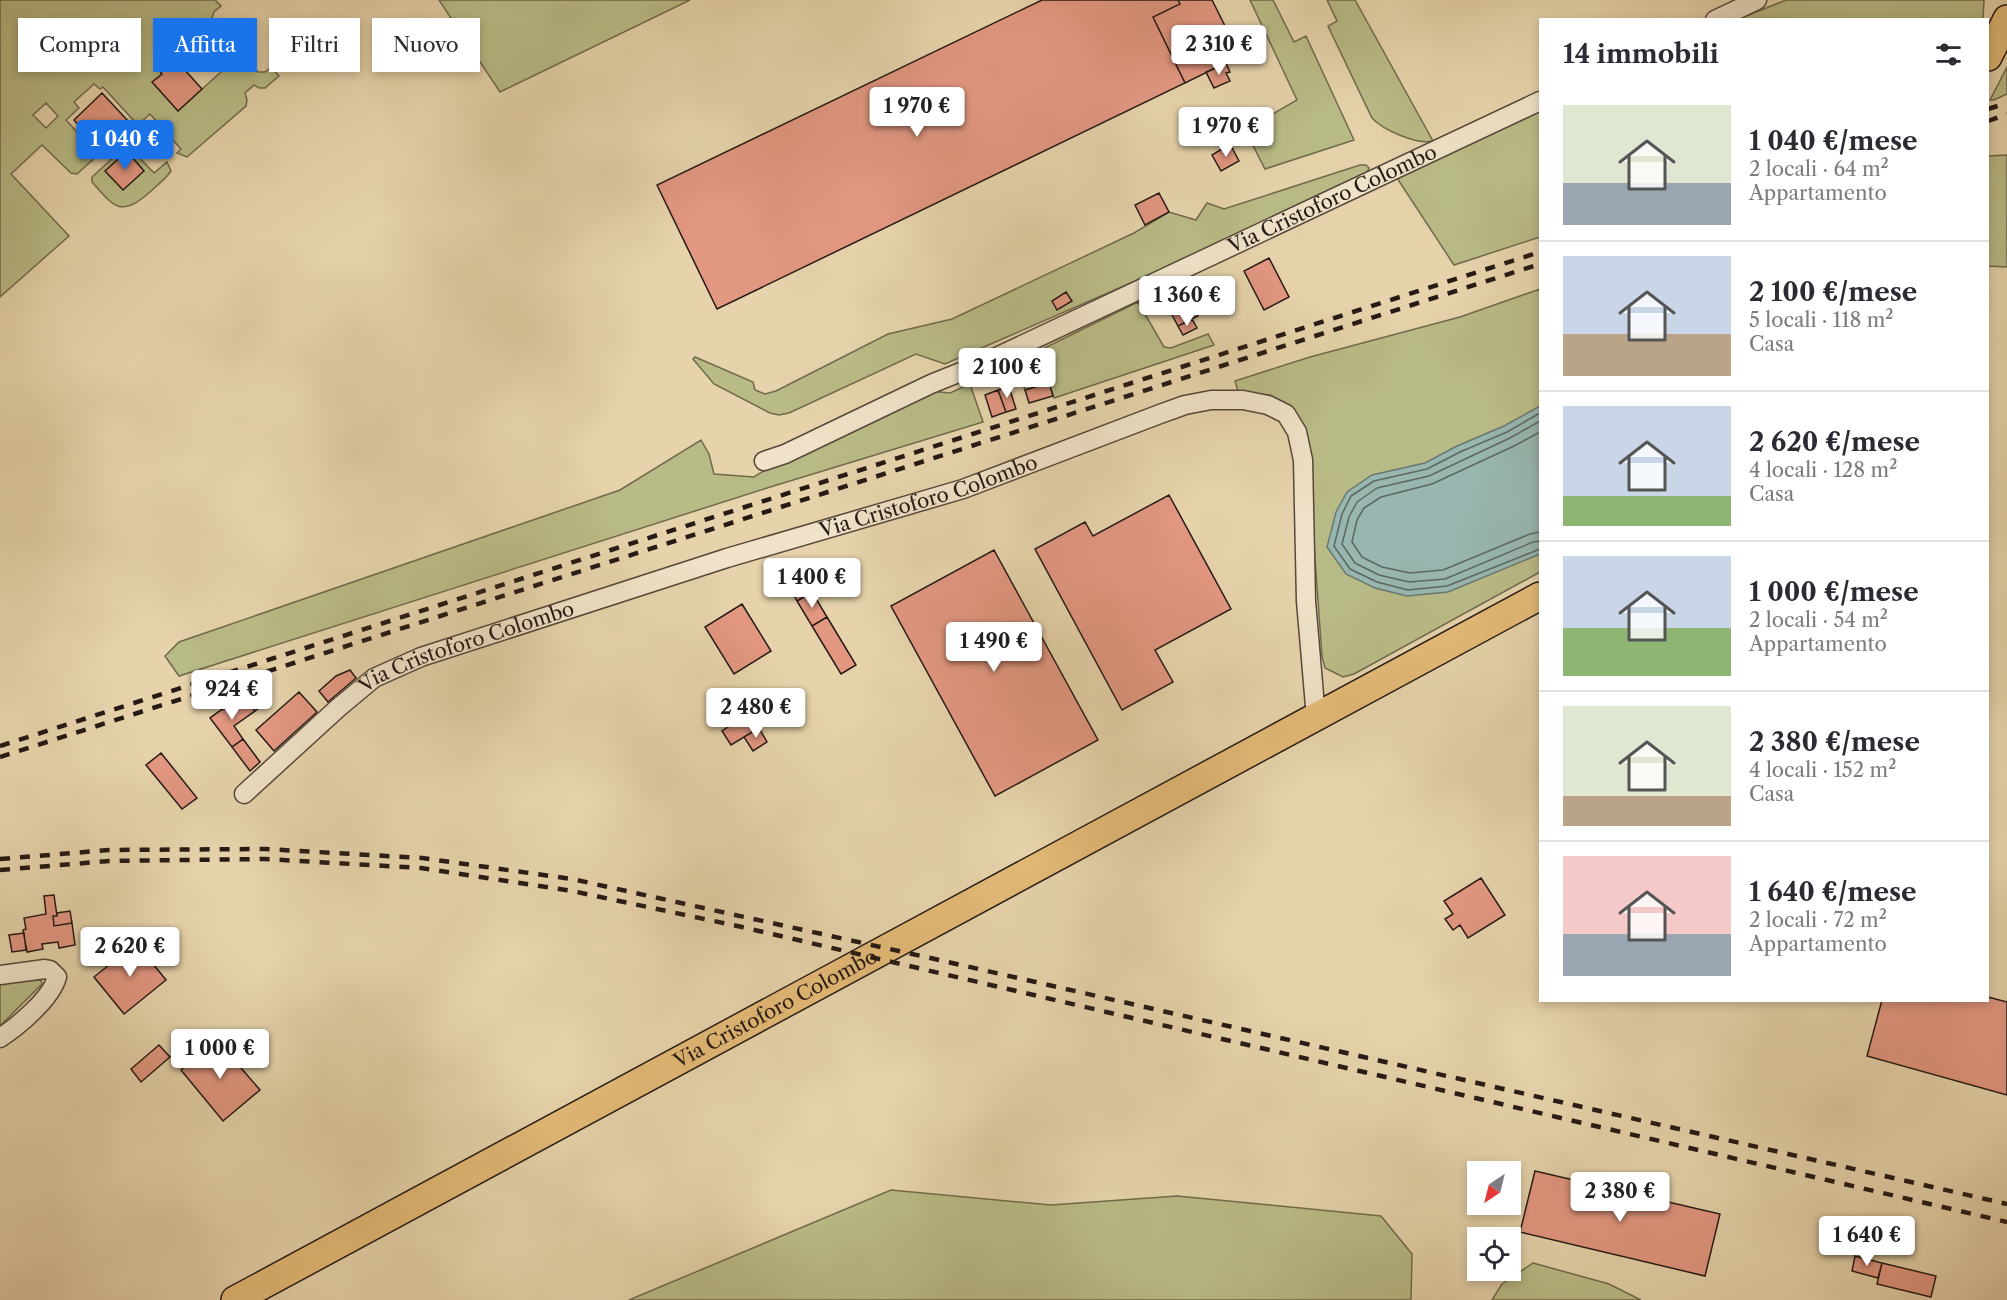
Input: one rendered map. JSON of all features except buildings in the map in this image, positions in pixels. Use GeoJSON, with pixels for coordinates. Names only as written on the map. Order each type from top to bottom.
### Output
{"type":"FeatureCollection","features":[{"type":"Feature","properties":{"kind":"main road"},"geometry":{"type":"LineString","coordinates":[[1989,55],[2007,19]]}},
{"type":"Feature","properties":{"kind":"main road","name":"Via Cristoforo Colombo"},"geometry":{"type":"LineString","coordinates":[[235,1300],[1539,597]]}},
{"type":"Feature","properties":{"kind":"street"},"geometry":{"type":"LineString","coordinates":[[1718,18],[1757,0]]}},
{"type":"Feature","properties":{"kind":"street","name":"Via Cristoforo Colombo"},"geometry":{"type":"LineString","coordinates":[[764,461],[785,454],[931,384],[988,361],[1539,101]]}},
{"type":"Feature","properties":{"kind":"street","name":"Via Cristoforo Colombo"},"geometry":{"type":"LineString","coordinates":[[244,794],[338,708],[374,678],[394,668],[444,649],[727,558],[963,489],[1185,405],[1211,400],[1243,400],[1268,405],[1286,414],[1297,432],[1303,460],[1306,601],[1316,718]]}},
{"type":"Feature","properties":{"kind":"street"},"geometry":{"type":"LineString","coordinates":[[0,975],[45,969],[50,970],[57,978],[38,1005],[16,1027],[0,1038]]}},
{"type":"Feature","properties":{"kind":"green space"},"geometry":{"type":"Polygon","coordinates":[[[0,0],[215,0],[221,6],[214,12],[212,18],[153,18],[153,72],[162,74],[153,82],[178,111],[221,72],[265,72],[269,69],[269,72],[275,72],[279,76],[265,88],[254,85],[245,93],[246,106],[187,157],[177,153],[181,149],[150,114],[139,124],[136,123],[103,87],[100,89],[94,84],[74,102],[79,108],[66,120],[98,155],[77,174],[71,173],[42,145],[11,174],[69,236],[0,297],[0,0]],[[46,103],[33,115],[46,128],[58,116],[46,103]]]}},
{"type":"Feature","properties":{"kind":"green space"},"geometry":{"type":"Polygon","coordinates":[[[439,0],[690,0],[500,92],[480,62],[480,18],[451,18],[439,0]]]}},
{"type":"Feature","properties":{"kind":"green space"},"geometry":{"type":"Polygon","coordinates":[[[1250,0],[1273,0],[1294,42],[1306,36],[1354,140],[1265,169],[1245,130],[1297,100],[1250,0]]]}},
{"type":"Feature","properties":{"kind":"green space"},"geometry":{"type":"Polygon","coordinates":[[[1327,0],[1355,0],[1433,141],[1418,141],[1401,136],[1372,118],[1328,26],[1337,21],[1327,0]]]}},
{"type":"Feature","properties":{"kind":"green space"},"geometry":{"type":"Polygon","coordinates":[[[1786,0],[1984,0],[1983,18],[1741,18],[1786,0]]]}},
{"type":"Feature","properties":{"kind":"green space"},"geometry":{"type":"Polygon","coordinates":[[[2007,67],[2007,94],[1990,100],[2007,67]]]}},
{"type":"Feature","properties":{"kind":"green space"},"geometry":{"type":"Polygon","coordinates":[[[1539,111],[1539,237],[1454,265],[1397,178],[1539,111]]]}},
{"type":"Feature","properties":{"kind":"green space"},"geometry":{"type":"Polygon","coordinates":[[[127,145],[154,173],[167,162],[171,171],[140,200],[125,207],[118,206],[106,198],[92,182],[92,177],[127,145]]]}},
{"type":"Feature","properties":{"kind":"green space"},"geometry":{"type":"Polygon","coordinates":[[[2007,155],[2007,267],[1989,266],[1989,156],[2007,155]]]}},
{"type":"Feature","properties":{"kind":"green space"},"geometry":{"type":"Polygon","coordinates":[[[1366,165],[1369,168],[1366,175],[1165,268],[945,364],[916,354],[789,413],[779,415],[770,413],[714,384],[693,359],[695,357],[753,382],[755,390],[765,394],[776,391],[888,334],[952,319],[1134,233],[1169,212],[1196,220],[1207,203],[1224,209],[1366,165]]]}},
{"type":"Feature","properties":{"kind":"green space"},"geometry":{"type":"Polygon","coordinates":[[[1539,289],[1539,573],[1354,674],[1343,677],[1325,668],[1322,656],[1308,463],[1291,409],[1270,395],[1239,395],[1235,381],[1310,357],[1460,317],[1539,289]]]}},
{"type":"Feature","properties":{"kind":"green space"},"geometry":{"type":"Polygon","coordinates":[[[1138,302],[1164,347],[1171,348],[1208,334],[1214,345],[1054,398],[1049,383],[1025,390],[1016,362],[1138,302]]]}},
{"type":"Feature","properties":{"kind":"green space"},"geometry":{"type":"Polygon","coordinates":[[[970,384],[983,422],[767,488],[179,676],[165,656],[179,642],[620,490],[701,440],[709,454],[714,474],[754,477],[931,391],[950,393],[970,384]]]}},
{"type":"Feature","properties":{"kind":"green space"},"geometry":{"type":"Polygon","coordinates":[[[41,980],[42,984],[0,1026],[0,983],[41,980]]]}},
{"type":"Feature","properties":{"kind":"green space"},"geometry":{"type":"Polygon","coordinates":[[[891,1190],[1051,1205],[1177,1196],[1381,1216],[1412,1254],[1411,1300],[629,1300],[891,1190]]]}},
{"type":"Feature","properties":{"kind":"green space"},"geometry":{"type":"Polygon","coordinates":[[[1533,1263],[1609,1284],[1641,1300],[1492,1300],[1506,1281],[1521,1281],[1521,1271],[1533,1263]]]}},
{"type":"Feature","properties":{"kind":"water"},"geometry":{"type":"Polygon","coordinates":[[[1539,407],[1539,554],[1448,592],[1407,596],[1375,588],[1346,574],[1327,547],[1336,512],[1347,492],[1372,475],[1425,463],[1457,446],[1504,426],[1539,407]]]}},
{"type":"Feature","properties":{"kind":"railway"},"geometry":{"type":"LineString","coordinates":[[1989,109],[2007,103]]}},
{"type":"Feature","properties":{"kind":"railway"},"geometry":{"type":"LineString","coordinates":[[1989,121],[2007,114]]}},
{"type":"Feature","properties":{"kind":"railway"},"geometry":{"type":"LineString","coordinates":[[0,746],[1539,252]]}},
{"type":"Feature","properties":{"kind":"railway"},"geometry":{"type":"LineString","coordinates":[[0,757],[1539,264]]}},
{"type":"Feature","properties":{"kind":"railway"},"geometry":{"type":"LineString","coordinates":[[0,859],[109,850],[265,849],[422,858],[572,879],[926,957],[2007,1204]]}},
{"type":"Feature","properties":{"kind":"railway"},"geometry":{"type":"LineString","coordinates":[[0,870],[109,861],[265,859],[421,868],[572,891],[742,927],[2007,1222]]}}]}
